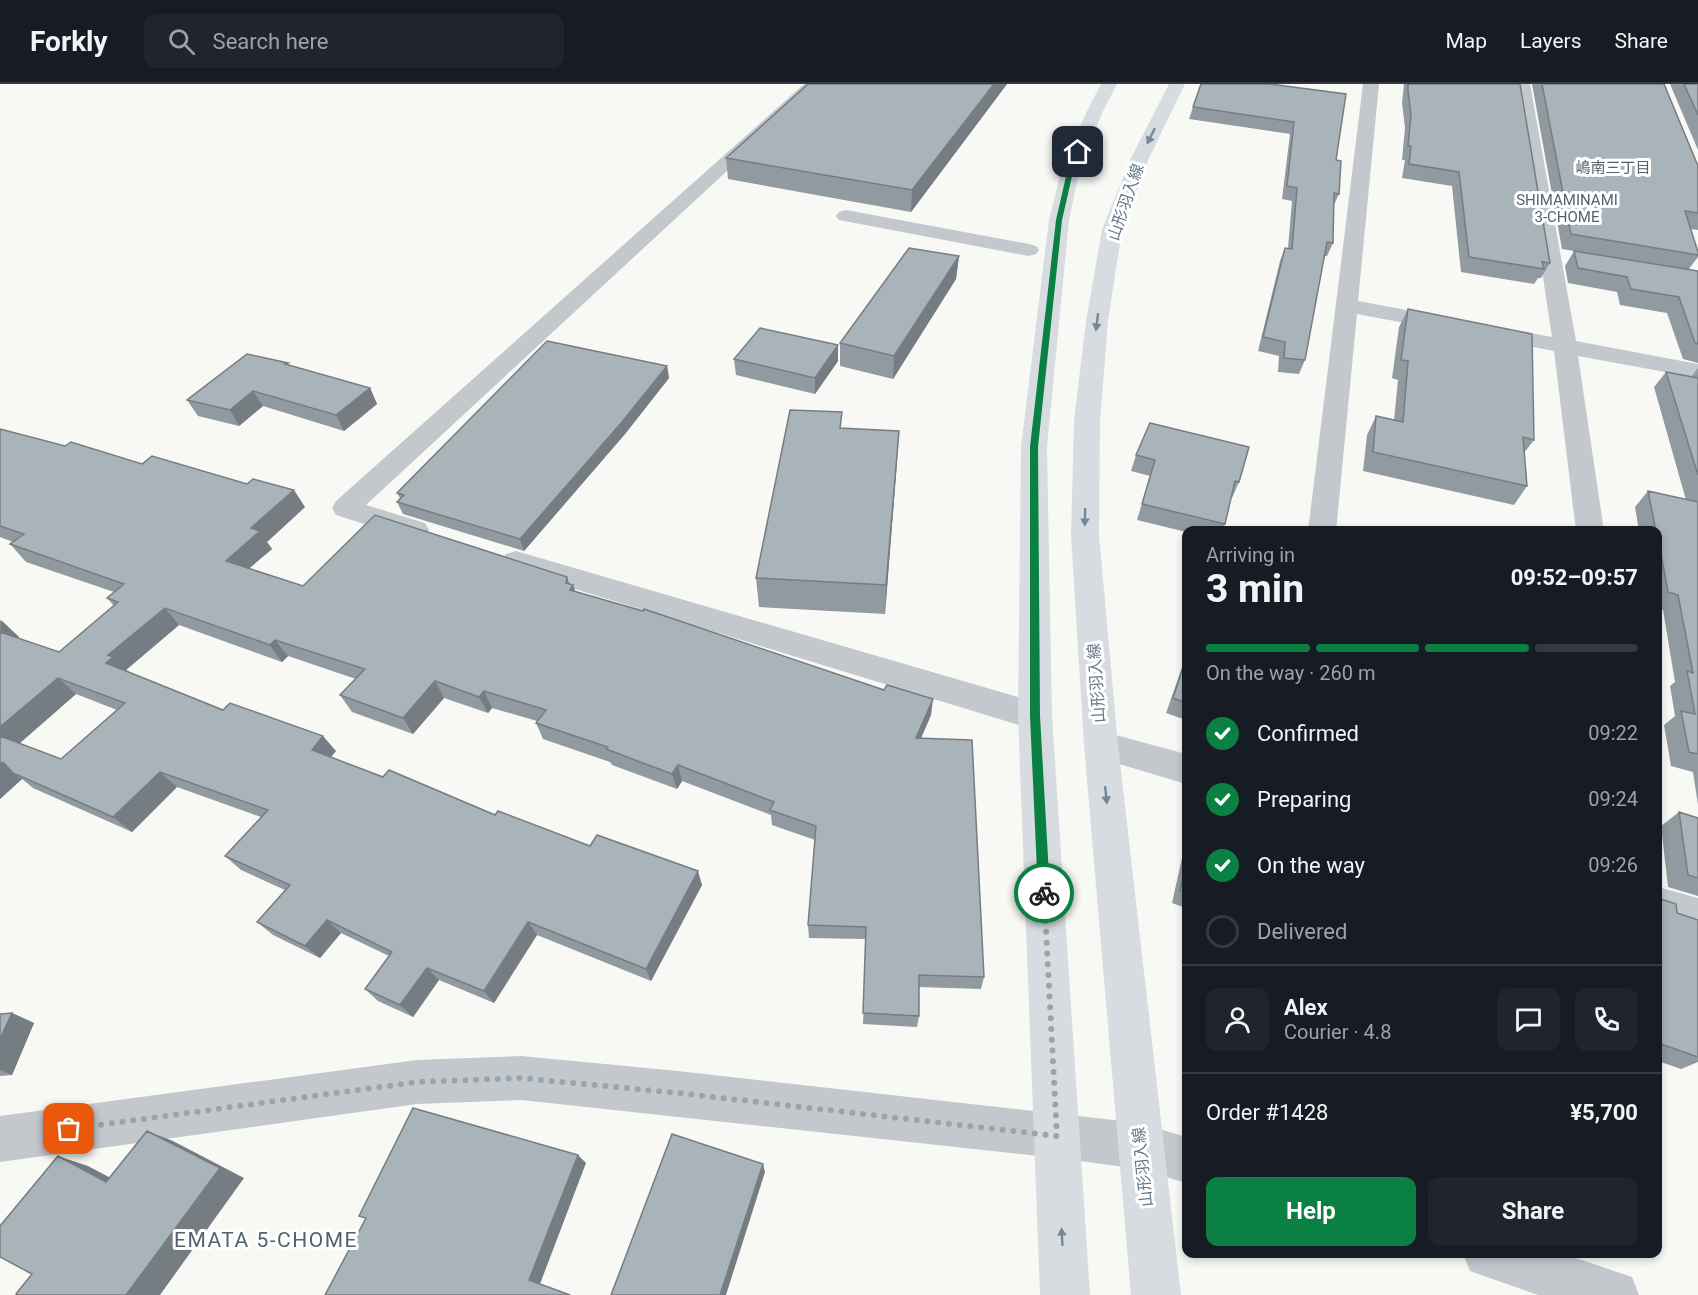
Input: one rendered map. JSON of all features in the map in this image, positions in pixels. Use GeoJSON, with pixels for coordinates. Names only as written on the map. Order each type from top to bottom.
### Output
{"type":"FeatureCollection","features":[{"type":"Feature","properties":{"kind":"main road"},"geometry":{"type":"LineString","coordinates":[[1065,1295],[1035,716],[1034,447],[1059,220],[1070,172],[1094,112],[1109,84]]}},
{"type":"Feature","properties":{"kind":"main road","name":"山形羽入線"},"geometry":{"type":"LineString","coordinates":[[1156,1295],[1101,745],[1085,535],[1087,420],[1097,321],[1112,230],[1140,158],[1177,84]]}},
{"type":"Feature","properties":{"kind":"street"},"geometry":{"type":"LineString","coordinates":[[437,537],[346,508],[813,84]]}},
{"type":"Feature","properties":{"kind":"street"},"geometry":{"type":"LineString","coordinates":[[1323,526],[1371,84]]}},
{"type":"Feature","properties":{"kind":"street"},"geometry":{"type":"LineString","coordinates":[[1522,84],[1565,346],[1589,526]]}},
{"type":"Feature","properties":{"kind":"street"},"geometry":{"type":"LineString","coordinates":[[846,216],[1029,250]]}},
{"type":"Feature","properties":{"kind":"street"},"geometry":{"type":"LineString","coordinates":[[1549,255],[1572,259]]}},
{"type":"Feature","properties":{"kind":"street"},"geometry":{"type":"LineString","coordinates":[[1348,306],[1698,371]]}},
{"type":"Feature","properties":{"kind":"street"},"geometry":{"type":"LineString","coordinates":[[494,554],[1035,716]]}},
{"type":"Feature","properties":{"kind":"street"},"geometry":{"type":"LineString","coordinates":[[1101,745],[1182,768]]}},
{"type":"Feature","properties":{"kind":"street"},"geometry":{"type":"LineString","coordinates":[[1662,906],[1698,917]]}},
{"type":"Feature","properties":{"kind":"street"},"geometry":{"type":"LineString","coordinates":[[0,1139],[417,1082],[521,1078],[689,1094],[1140,1146],[1182,1159]]}},
{"type":"Feature","properties":{"kind":"street"},"geometry":{"type":"LineString","coordinates":[[1499,1258],[1605,1293]]}},
{"type":"Feature","properties":{"kind":"building"},"geometry":{"type":"Polygon","coordinates":[[[808,84],[994,84],[912,190],[726,158],[808,84]]]}},
{"type":"Feature","properties":{"kind":"building"},"geometry":{"type":"Polygon","coordinates":[[[1201,84],[1270,84],[1346,94],[1336,160],[1341,161],[1339,194],[1334,193],[1333,243],[1327,242],[1305,360],[1284,358],[1285,342],[1263,337],[1285,248],[1292,249],[1297,188],[1287,186],[1294,122],[1193,107],[1201,84]]]}},
{"type":"Feature","properties":{"kind":"building"},"geometry":{"type":"Polygon","coordinates":[[[1408,84],[1520,84],[1550,263],[1542,262],[1544,269],[1469,257],[1459,172],[1409,164],[1411,115],[1408,84]]]}},
{"type":"Feature","properties":{"kind":"building"},"geometry":{"type":"Polygon","coordinates":[[[1542,84],[1664,84],[1698,166],[1698,213],[1685,211],[1698,255],[1571,234],[1542,84]]]}},
{"type":"Feature","properties":{"kind":"building"},"geometry":{"type":"Polygon","coordinates":[[[1684,84],[1698,84],[1698,115],[1684,84]]]}},
{"type":"Feature","properties":{"kind":"building"},"geometry":{"type":"Polygon","coordinates":[[[909,248],[959,256],[894,356],[840,343],[909,248]]]}},
{"type":"Feature","properties":{"kind":"building"},"geometry":{"type":"Polygon","coordinates":[[[1574,251],[1698,271],[1698,344],[1695,343],[1679,297],[1631,289],[1627,277],[1578,268],[1574,251]]]}},
{"type":"Feature","properties":{"kind":"building"},"geometry":{"type":"Polygon","coordinates":[[[1408,309],[1532,334],[1534,440],[1523,437],[1527,486],[1373,452],[1376,416],[1403,422],[1408,361],[1401,360],[1408,309]]]}},
{"type":"Feature","properties":{"kind":"building"},"geometry":{"type":"Polygon","coordinates":[[[760,328],[838,345],[815,378],[734,359],[760,328]]]}},
{"type":"Feature","properties":{"kind":"building"},"geometry":{"type":"Polygon","coordinates":[[[547,341],[667,366],[622,422],[520,539],[397,502],[404,495],[397,493],[547,341]]]}},
{"type":"Feature","properties":{"kind":"building"},"geometry":{"type":"Polygon","coordinates":[[[247,354],[288,363],[285,364],[370,388],[336,415],[253,391],[230,410],[187,400],[247,354]]]}},
{"type":"Feature","properties":{"kind":"building"},"geometry":{"type":"Polygon","coordinates":[[[1666,372],[1698,378],[1698,475],[1666,372]]]}},
{"type":"Feature","properties":{"kind":"building"},"geometry":{"type":"Polygon","coordinates":[[[790,410],[842,412],[840,428],[899,431],[886,585],[756,578],[790,410]]]}},
{"type":"Feature","properties":{"kind":"building"},"geometry":{"type":"Polygon","coordinates":[[[1150,423],[1249,447],[1239,482],[1235,481],[1225,524],[1142,504],[1155,460],[1136,455],[1150,423]]]}},
{"type":"Feature","properties":{"kind":"building"},"geometry":{"type":"Polygon","coordinates":[[[0,429],[65,446],[71,442],[142,464],[152,456],[247,484],[253,479],[294,490],[251,528],[260,531],[226,561],[303,586],[375,515],[567,577],[566,583],[573,585],[570,590],[643,611],[644,609],[884,690],[887,685],[933,699],[916,738],[972,740],[984,977],[919,975],[919,1016],[863,1013],[866,927],[808,925],[816,826],[770,810],[774,802],[678,765],[672,774],[606,749],[608,747],[536,723],[546,710],[484,691],[479,697],[435,681],[403,718],[340,695],[365,669],[275,640],[270,645],[165,608],[108,655],[113,657],[106,663],[223,710],[230,703],[323,736],[312,750],[383,777],[389,770],[495,815],[498,811],[590,846],[597,835],[698,871],[646,969],[528,922],[484,991],[427,968],[400,1005],[365,989],[392,952],[327,920],[305,946],[257,922],[290,885],[225,856],[268,810],[160,772],[113,817],[13,773],[3,762],[0,765],[0,736],[61,759],[125,703],[58,678],[0,727],[0,632],[59,652],[118,602],[107,598],[124,584],[10,544],[24,534],[0,526],[0,429]]]}},
{"type":"Feature","properties":{"kind":"building"},"geometry":{"type":"Polygon","coordinates":[[[1648,491],[1698,502],[1698,754],[1689,752],[1681,711],[1695,714],[1687,671],[1693,673],[1678,595],[1668,592],[1662,560],[1662,526],[1655,526],[1648,491]]]}},
{"type":"Feature","properties":{"kind":"building"},"geometry":{"type":"Polygon","coordinates":[[[1182,670],[1182,701],[1173,698],[1182,670]]]}},
{"type":"Feature","properties":{"kind":"building"},"geometry":{"type":"Polygon","coordinates":[[[1679,812],[1698,818],[1698,878],[1688,875],[1679,812]]]}},
{"type":"Feature","properties":{"kind":"building"},"geometry":{"type":"Polygon","coordinates":[[[1662,899],[1676,904],[1677,913],[1698,920],[1698,1057],[1662,1044],[1662,899]]]}},
{"type":"Feature","properties":{"kind":"building"},"geometry":{"type":"Polygon","coordinates":[[[12,1013],[0,1039],[0,1014],[12,1013]]]}},
{"type":"Feature","properties":{"kind":"building"},"geometry":{"type":"Polygon","coordinates":[[[413,1108],[578,1155],[529,1280],[570,1295],[325,1295],[366,1218],[359,1216],[413,1108]]]}},
{"type":"Feature","properties":{"kind":"building"},"geometry":{"type":"Polygon","coordinates":[[[147,1131],[220,1168],[126,1295],[16,1294],[32,1274],[0,1257],[0,1226],[58,1156],[106,1182],[147,1131]]]}},
{"type":"Feature","properties":{"kind":"building"},"geometry":{"type":"Polygon","coordinates":[[[672,1134],[763,1164],[720,1295],[611,1295],[672,1134]]]}},
{"type":"Feature","properties":{"kind":"way so far"},"geometry":{"type":"LineString","coordinates":[[69,1129],[417,1082],[521,1078],[678,1093],[1057,1136],[1044,893]]}},
{"type":"Feature","properties":{"kind":"district","name":"嶋南三丁目"},"geometry":{"type":"Point","coordinates":[1613,168]}},
{"type":"Feature","properties":{"kind":"district","name":"SHIMAMINAMI 3-CHOME"},"geometry":{"type":"Point","coordinates":[1567,208]}},
{"type":"Feature","properties":{"kind":"district","name":"EMATA 5-CHOME"},"geometry":{"type":"Point","coordinates":[266,1240]}},
{"type":"Feature","properties":{"kind":"route"},"geometry":{"type":"LineString","coordinates":[[1044,893],[1035,716],[1034,447],[1059,220],[1070,172],[1078,152]]}}]}
